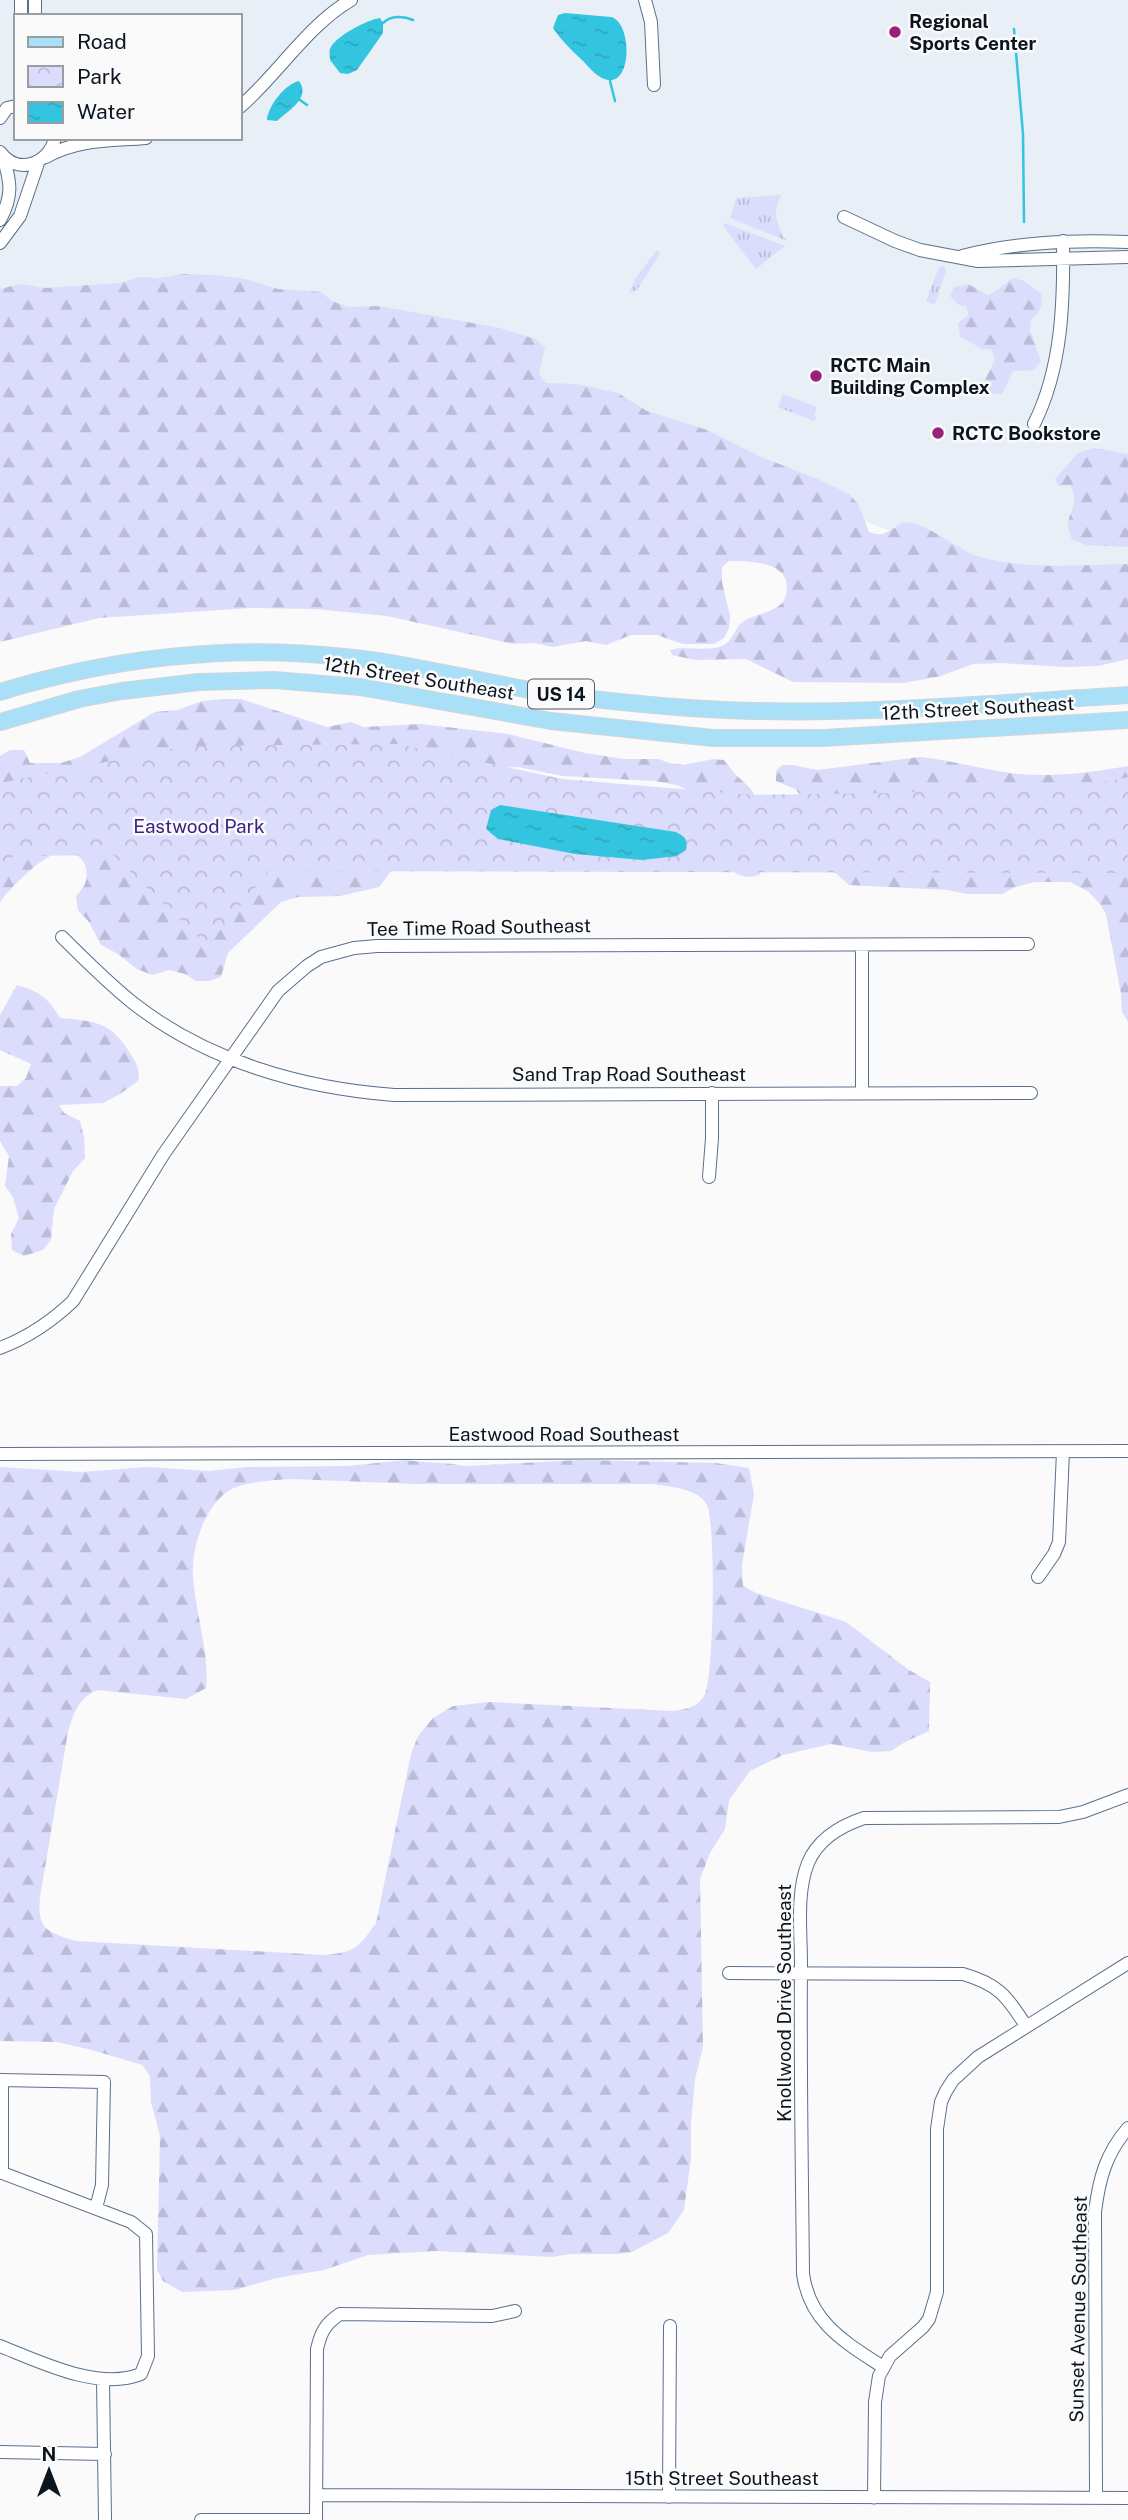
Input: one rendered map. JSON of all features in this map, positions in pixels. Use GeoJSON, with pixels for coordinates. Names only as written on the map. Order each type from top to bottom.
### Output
{"type":"FeatureCollection","features":[{"type":"Feature","properties":{"kind":"main road","name":"12th Street Southeast"},"geometry":{"type":"LineString","coordinates":[[0,692],[63,674],[139,660],[214,654],[279,653],[376,661],[531,690],[596,699],[745,711],[872,711],[1128,695]]}},
{"type":"Feature","properties":{"kind":"main road","name":"12th Street Southeast"},"geometry":{"type":"LineString","coordinates":[[0,722],[79,699],[122,691],[199,682],[274,680],[360,687],[575,724],[713,738],[823,738],[1128,720]]}},
{"type":"Feature","properties":{"kind":"street"},"geometry":{"type":"LineString","coordinates":[[242,105],[317,26],[351,0]]}},
{"type":"Feature","properties":{"kind":"street"},"geometry":{"type":"LineString","coordinates":[[645,0],[651,22],[654,86]]}},
{"type":"Feature","properties":{"kind":"street"},"geometry":{"type":"LineString","coordinates":[[0,243],[20,216],[42,160],[53,148],[55,140]]}},
{"type":"Feature","properties":{"kind":"street"},"geometry":{"type":"LineString","coordinates":[[2,155],[20,166],[42,160],[61,148],[123,140]]}},
{"type":"Feature","properties":{"kind":"street"},"geometry":{"type":"LineString","coordinates":[[0,220],[9,198],[11,181],[2,155]]}},
{"type":"Feature","properties":{"kind":"street"},"geometry":{"type":"LineString","coordinates":[[844,217],[908,246],[991,262],[1063,257],[1128,257]]}},
{"type":"Feature","properties":{"kind":"street"},"geometry":{"type":"LineString","coordinates":[[958,257],[1007,246],[1063,241],[1128,242]]}},
{"type":"Feature","properties":{"kind":"street"},"geometry":{"type":"LineString","coordinates":[[1034,424],[1050,384],[1057,355],[1063,241]]}},
{"type":"Feature","properties":{"kind":"street","name":"Sand Trap Road Southeast"},"geometry":{"type":"LineString","coordinates":[[62,937],[100,975],[135,1004],[183,1034],[231,1059],[305,1083],[383,1094],[1031,1093]]}},
{"type":"Feature","properties":{"kind":"street","name":"Tee Time Road Southeast"},"geometry":{"type":"LineString","coordinates":[[0,1348],[36,1332],[73,1301],[147,1178],[278,991],[321,957],[354,948],[377,946],[1028,944]]}},
{"type":"Feature","properties":{"kind":"street"},"geometry":{"type":"LineString","coordinates":[[862,945],[862,1093]]}},
{"type":"Feature","properties":{"kind":"street"},"geometry":{"type":"LineString","coordinates":[[709,1177],[712,1093]]}},
{"type":"Feature","properties":{"kind":"street","name":"Eastwood Road Southeast"},"geometry":{"type":"LineString","coordinates":[[0,1454],[1128,1451]]}},
{"type":"Feature","properties":{"kind":"street"},"geometry":{"type":"LineString","coordinates":[[1038,1577],[1046,1568],[1059,1542],[1063,1452]]}},
{"type":"Feature","properties":{"kind":"street","name":"Knollwood Drive Southeast"},"geometry":{"type":"LineString","coordinates":[[883,2367],[839,2338],[813,2307],[803,2274],[801,1973],[804,1875],[809,1860],[837,1829],[864,1818],[1037,1818],[1083,1812],[1128,1795]]}},
{"type":"Feature","properties":{"kind":"street"},"geometry":{"type":"LineString","coordinates":[[874,2498],[874,2402],[883,2367],[900,2345],[923,2327],[934,2309],[937,2292],[937,2129],[941,2102],[946,2091],[953,2080],[978,2057],[1128,1963]]}},
{"type":"Feature","properties":{"kind":"street"},"geometry":{"type":"LineString","coordinates":[[729,1973],[963,1974],[993,1985],[1010,2001],[1026,2026]]}},
{"type":"Feature","properties":{"kind":"street"},"geometry":{"type":"LineString","coordinates":[[0,2346],[49,2365],[103,2380],[127,2379],[141,2374],[148,2356],[146,2234],[131,2222],[1,2172],[1,2080],[104,2082],[102,2185],[96,2208]]}},
{"type":"Feature","properties":{"kind":"street","name":"Sunset Avenue Southeast"},"geometry":{"type":"LineString","coordinates":[[1096,2498],[1095,2211],[1101,2174],[1116,2141],[1128,2128]]}},
{"type":"Feature","properties":{"kind":"street"},"geometry":{"type":"LineString","coordinates":[[201,2520],[316,2520],[317,2349],[321,2332],[328,2322],[340,2314],[492,2316],[516,2311]]}},
{"type":"Feature","properties":{"kind":"street"},"geometry":{"type":"LineString","coordinates":[[669,2497],[670,2326]]}},
{"type":"Feature","properties":{"kind":"street"},"geometry":{"type":"LineString","coordinates":[[103,2380],[105,2520]]}},
{"type":"Feature","properties":{"kind":"street"},"geometry":{"type":"LineString","coordinates":[[0,2452],[105,2454]]}},
{"type":"Feature","properties":{"kind":"street","name":"15th Street Southeast"},"geometry":{"type":"LineString","coordinates":[[317,2495],[1128,2498]]}},
{"type":"Feature","properties":{"kind":"shaded area"},"geometry":{"type":"Polygon","coordinates":[[[0,0],[1128,0],[1128,572],[998,571],[302,311],[0,310],[0,0]]]}},
{"type":"Feature","properties":{"kind":"green space"},"geometry":{"type":"Polygon","coordinates":[[[781,195],[776,219],[787,241],[730,218],[736,198],[781,195]]]}},
{"type":"Feature","properties":{"kind":"green space"},"geometry":{"type":"Polygon","coordinates":[[[725,223],[785,246],[756,269],[723,226],[725,223]]]}},
{"type":"Feature","properties":{"kind":"green space"},"geometry":{"type":"Polygon","coordinates":[[[657,250],[660,253],[637,290],[629,293],[635,279],[657,250]]]}},
{"type":"Feature","properties":{"kind":"green space"},"geometry":{"type":"Polygon","coordinates":[[[944,266],[946,271],[935,304],[932,304],[926,301],[939,267],[944,266]]]}},
{"type":"Feature","properties":{"kind":"green space"},"geometry":{"type":"Polygon","coordinates":[[[183,274],[246,279],[278,289],[321,292],[332,301],[348,307],[379,306],[500,328],[535,339],[545,347],[539,374],[546,383],[576,384],[618,393],[647,411],[707,430],[759,456],[820,480],[849,494],[858,504],[869,532],[875,534],[884,533],[905,522],[924,527],[977,556],[994,560],[1052,566],[1128,564],[1128,659],[1098,666],[973,664],[941,676],[904,683],[793,682],[746,659],[695,660],[672,655],[670,650],[724,645],[744,621],[774,609],[783,602],[787,586],[780,572],[765,564],[737,561],[729,561],[722,567],[722,582],[730,616],[729,628],[724,638],[714,644],[683,644],[657,635],[631,635],[606,645],[586,641],[552,647],[535,643],[513,644],[387,616],[315,609],[250,608],[99,618],[0,642],[0,289],[21,284],[44,288],[121,283],[140,277],[159,278],[183,274]]]}},
{"type":"Feature","properties":{"kind":"green space"},"geometry":{"type":"Polygon","coordinates":[[[1013,278],[1024,281],[1041,294],[1041,305],[1031,320],[1030,330],[1041,361],[1034,370],[1013,371],[1002,394],[991,394],[984,382],[995,360],[991,349],[983,349],[960,337],[958,323],[968,315],[967,307],[959,305],[950,296],[954,287],[968,284],[988,295],[1013,278]]]}},
{"type":"Feature","properties":{"kind":"green space"},"geometry":{"type":"Polygon","coordinates":[[[783,394],[817,407],[814,421],[778,407],[783,394]]]}},
{"type":"Feature","properties":{"kind":"green space"},"geometry":{"type":"Polygon","coordinates":[[[1094,448],[1128,454],[1128,547],[1086,545],[1072,539],[1068,523],[1074,493],[1070,485],[1059,486],[1055,479],[1078,453],[1094,448]]]}},
{"type":"Feature","properties":{"kind":"green space"},"geometry":{"type":"Polygon","coordinates":[[[241,699],[327,727],[351,722],[364,727],[420,724],[508,734],[585,753],[624,759],[659,759],[684,765],[713,759],[724,760],[750,788],[760,804],[766,864],[759,875],[747,877],[737,874],[719,861],[704,798],[677,785],[654,781],[563,776],[518,767],[494,768],[398,862],[379,887],[340,896],[298,897],[281,902],[228,953],[221,977],[209,981],[196,981],[185,974],[169,970],[152,975],[137,969],[101,945],[89,922],[78,910],[76,897],[87,877],[81,859],[71,852],[57,853],[42,861],[0,902],[0,756],[10,750],[24,750],[30,763],[61,763],[80,757],[155,712],[178,710],[202,701],[241,699]]]}},
{"type":"Feature","properties":{"kind":"green space","name":"Eastwood Park"},"geometry":{"type":"Polygon","coordinates":[[[397,744],[563,779],[752,795],[893,793],[1111,781],[1128,777],[1128,873],[269,871],[207,946],[113,855],[13,856],[0,874],[0,783],[186,746],[397,744]]]}},
{"type":"Feature","properties":{"kind":"green space"},"geometry":{"type":"Polygon","coordinates":[[[920,757],[999,771],[1040,775],[1128,766],[1128,1021],[1122,1012],[1106,914],[1089,892],[1070,882],[1035,882],[1015,887],[1002,894],[966,894],[948,890],[849,885],[823,862],[804,799],[795,789],[776,781],[776,771],[782,765],[817,770],[920,757]]]}},
{"type":"Feature","properties":{"kind":"green space"},"geometry":{"type":"Polygon","coordinates":[[[17,985],[43,997],[60,1018],[93,1022],[110,1030],[124,1044],[139,1074],[138,1081],[103,1103],[59,1105],[64,1113],[80,1121],[85,1158],[73,1171],[54,1209],[51,1240],[43,1250],[24,1256],[12,1250],[11,1234],[19,1218],[13,1197],[5,1186],[9,1156],[0,1141],[0,1086],[17,1086],[26,1078],[31,1064],[0,1050],[0,1015],[17,985]]]}},
{"type":"Feature","properties":{"kind":"green space"},"geometry":{"type":"Polygon","coordinates":[[[406,1460],[465,1466],[580,1460],[716,1463],[749,1468],[754,1494],[742,1565],[743,1586],[756,1593],[846,1622],[909,1670],[930,1682],[929,1731],[891,1751],[872,1752],[831,1744],[783,1755],[750,1771],[729,1800],[725,1829],[710,1853],[700,1879],[703,2047],[695,2079],[691,2158],[684,2210],[668,2233],[632,2252],[617,2254],[551,2257],[436,2251],[368,2255],[324,2270],[276,2278],[235,2290],[182,2292],[163,2281],[157,2270],[160,2136],[151,2102],[150,2076],[142,2065],[92,2050],[57,2042],[0,2041],[0,1467],[81,1472],[148,1467],[208,1471],[248,1467],[347,1466],[406,1460]],[[272,1480],[239,1486],[218,1500],[203,1523],[193,1564],[194,1589],[206,1661],[206,1688],[186,1699],[97,1690],[78,1707],[68,1732],[40,1897],[40,1917],[46,1928],[76,1941],[324,1955],[350,1950],[360,1943],[376,1923],[411,1754],[418,1736],[433,1718],[453,1706],[489,1702],[673,1711],[691,1707],[702,1699],[708,1681],[710,1659],[713,1568],[710,1518],[703,1499],[683,1489],[653,1484],[416,1484],[272,1480]]]}},
{"type":"Feature","properties":{"kind":"water"},"geometry":{"type":"Polygon","coordinates":[[[565,13],[611,17],[618,22],[626,42],[624,67],[620,76],[612,80],[599,77],[563,41],[553,28],[558,15],[565,13]]]}},
{"type":"Feature","properties":{"kind":"water"},"geometry":{"type":"Polygon","coordinates":[[[380,18],[383,33],[357,70],[348,74],[340,73],[330,60],[333,44],[352,29],[380,18]]]}},
{"type":"Feature","properties":{"kind":"water"},"geometry":{"type":"Polygon","coordinates":[[[299,81],[302,93],[297,103],[277,121],[267,120],[270,108],[278,96],[288,86],[299,81]]]}},
{"type":"Feature","properties":{"kind":"water"},"geometry":{"type":"Polygon","coordinates":[[[500,805],[676,832],[685,839],[686,850],[677,856],[642,860],[575,854],[498,839],[486,829],[491,810],[500,805]]]}},
{"type":"Feature","properties":{"kind":"waterway"},"geometry":{"type":"LineString","coordinates":[[383,23],[398,17],[413,20]]}},
{"type":"Feature","properties":{"kind":"waterway"},"geometry":{"type":"LineString","coordinates":[[1014,29],[1023,134],[1024,222]]}},
{"type":"Feature","properties":{"kind":"waterway"},"geometry":{"type":"LineString","coordinates":[[610,81],[615,101]]}},
{"type":"Feature","properties":{"kind":"waterway"},"geometry":{"type":"LineString","coordinates":[[300,100],[307,105]]}},
{"type":"Feature","properties":{"kind":"place","name":"Regional Sports Center"},"geometry":{"type":"Point","coordinates":[895,32]}},
{"type":"Feature","properties":{"kind":"place","name":"RCTC Main Building Complex"},"geometry":{"type":"Point","coordinates":[816,376]}},
{"type":"Feature","properties":{"kind":"place","name":"RCTC Bookstore"},"geometry":{"type":"Point","coordinates":[938,433]}}]}
